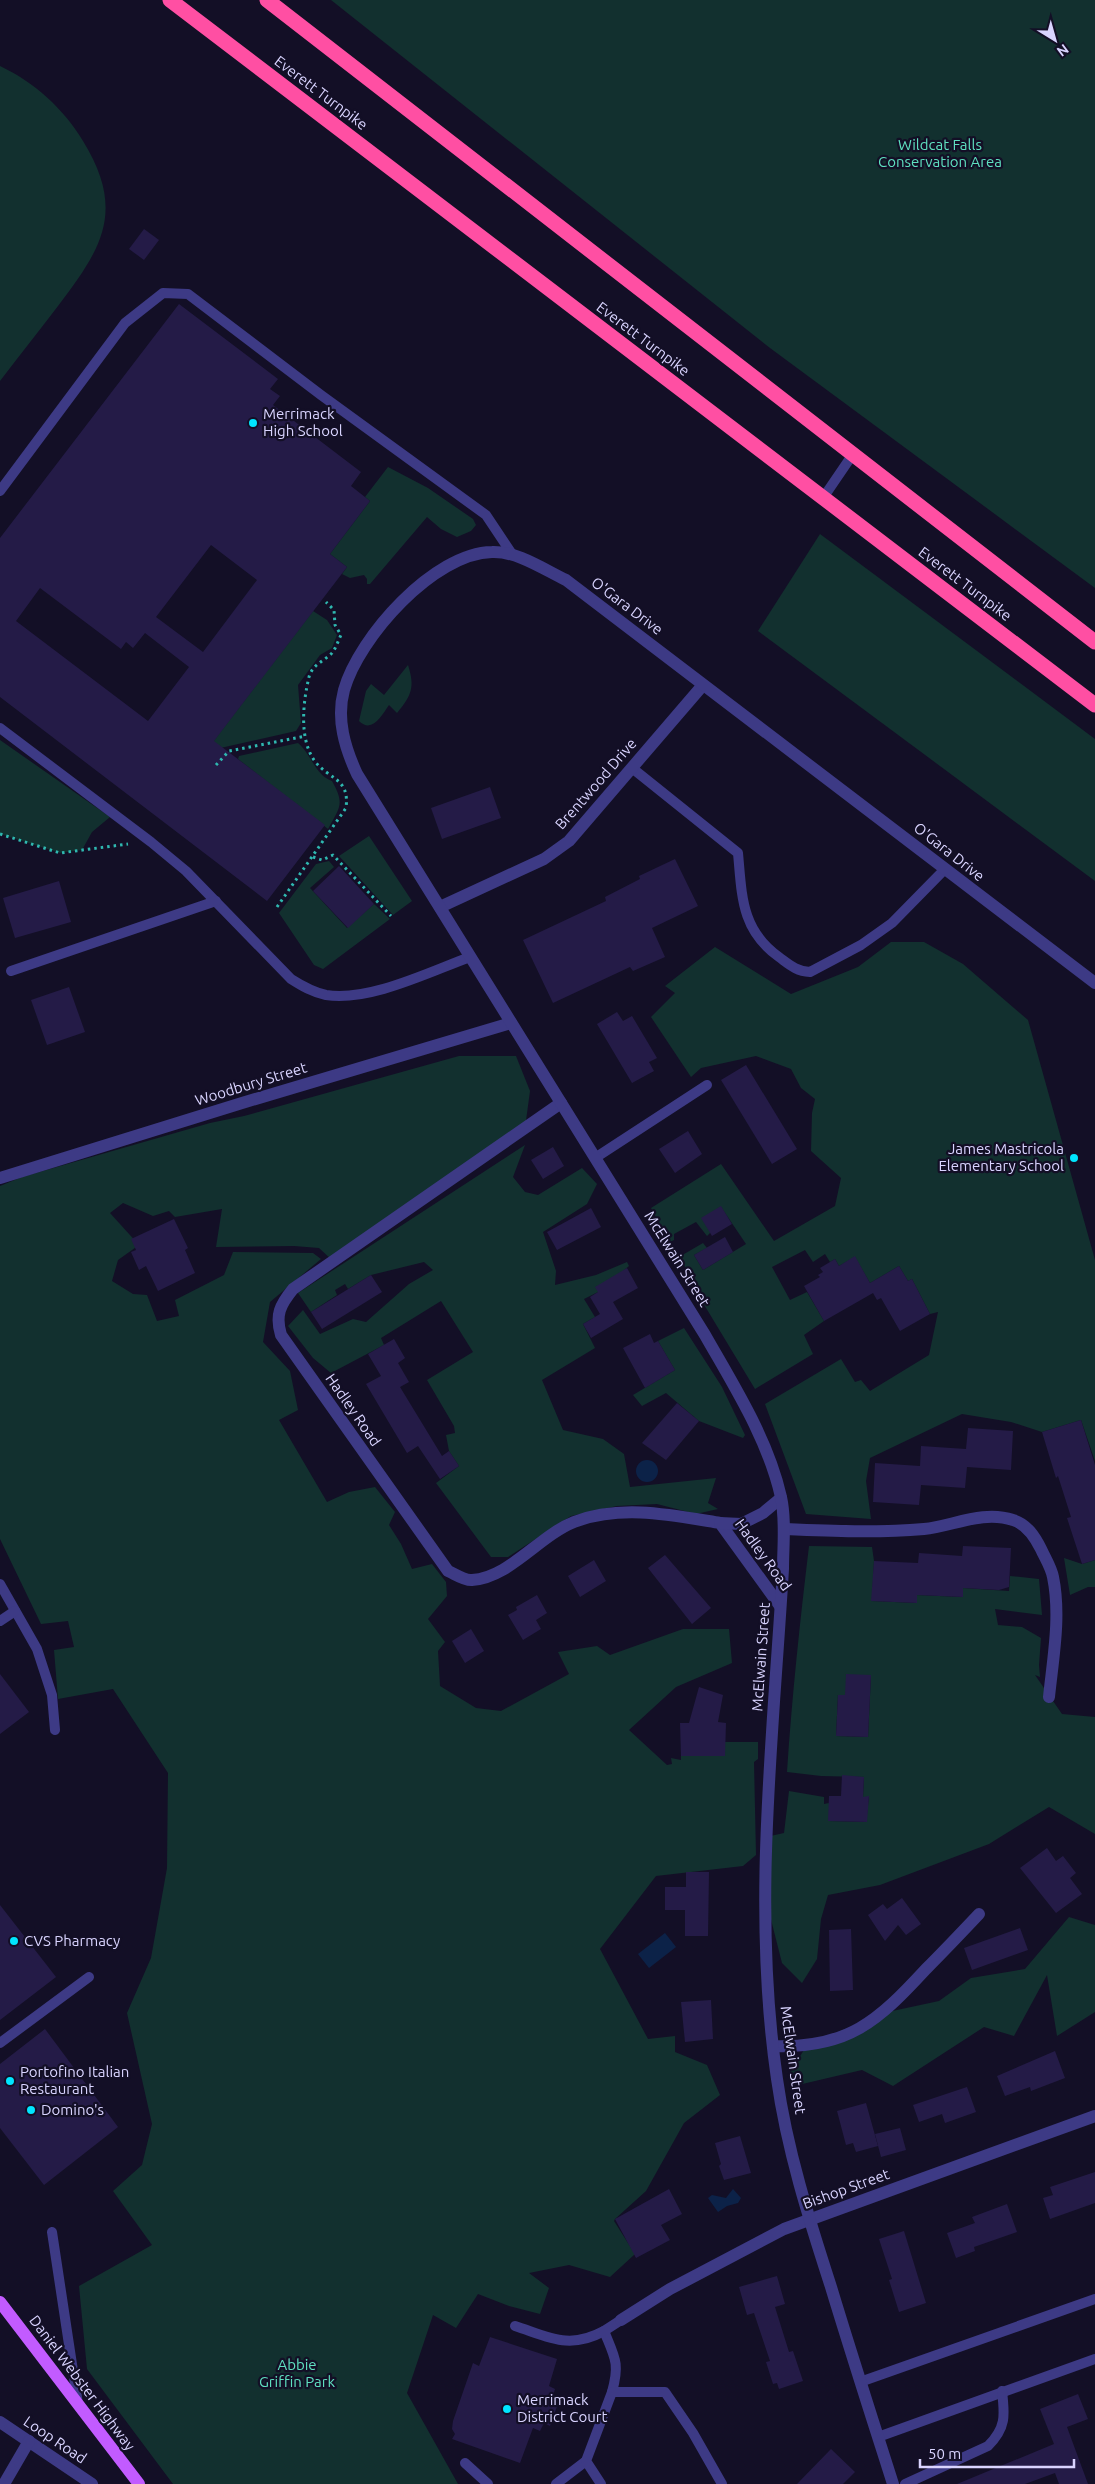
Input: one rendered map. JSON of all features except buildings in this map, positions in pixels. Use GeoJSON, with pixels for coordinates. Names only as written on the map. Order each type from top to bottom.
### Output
{"type":"FeatureCollection","features":[{"type":"Feature","properties":{"kind":"highway","name":"Everett Turnpike"},"geometry":{"type":"LineString","coordinates":[[170,0],[1095,705]]}},
{"type":"Feature","properties":{"kind":"highway"},"geometry":{"type":"LineString","coordinates":[[267,0],[1095,642]]}},
{"type":"Feature","properties":{"kind":"main road","name":"Daniel Webster Highway"},"geometry":{"type":"LineString","coordinates":[[0,2302],[139,2484]]}},
{"type":"Feature","properties":{"kind":"street","name":"O'Gara Drive"},"geometry":{"type":"LineString","coordinates":[[440,908],[372,799],[350,758],[342,729],[343,691],[361,654],[377,631],[412,591],[432,574],[452,562],[472,555],[493,552],[512,554],[566,580],[1095,983]]}},
{"type":"Feature","properties":{"kind":"street","name":"Brentwood Drive"},"geometry":{"type":"LineString","coordinates":[[440,908],[544,859],[569,841],[703,685]]}},
{"type":"Feature","properties":{"kind":"street","name":"McElwain Street"},"geometry":{"type":"LineString","coordinates":[[440,908],[705,1335],[741,1398],[760,1438],[781,1498],[784,1529],[764,1888],[767,1984],[772,2046],[783,2114],[809,2220],[893,2484]]}},
{"type":"Feature","properties":{"kind":"street","name":"Woodbury Street"},"geometry":{"type":"LineString","coordinates":[[0,1178],[242,1103],[512,1024]]}},
{"type":"Feature","properties":{"kind":"street","name":"Hadley Road"},"geometry":{"type":"LineString","coordinates":[[561,1103],[293,1289],[278,1309],[277,1322],[281,1335],[448,1571],[471,1581],[494,1576],[573,1522],[620,1512],[669,1515],[720,1524],[741,1524],[763,1513],[781,1498]]}},
{"type":"Feature","properties":{"kind":"street"},"geometry":{"type":"LineString","coordinates":[[784,1529],[897,1531],[927,1528],[967,1518],[991,1517],[1014,1520],[1033,1533],[1053,1576],[1056,1624],[1049,1697]]}},
{"type":"Feature","properties":{"kind":"street","name":"Hadley Road"},"geometry":{"type":"LineString","coordinates":[[720,1524],[780,1606]]}},
{"type":"Feature","properties":{"kind":"street"},"geometry":{"type":"LineString","coordinates":[[772,2046],[807,2045],[832,2041],[872,2022],[902,1996],[979,1914]]}},
{"type":"Feature","properties":{"kind":"street","name":"Bishop Street"},"geometry":{"type":"LineString","coordinates":[[621,2320],[670,2289],[755,2242],[809,2220],[1095,2116]]}},
{"type":"Feature","properties":{"kind":"street","name":"Loop Road"},"geometry":{"type":"LineString","coordinates":[[0,2422],[92,2484]]}},
{"type":"Feature","properties":{"kind":"street"},"geometry":{"type":"LineString","coordinates":[[4,2484],[29,2441]]}},
{"type":"Feature","properties":{"kind":"lane"},"geometry":{"type":"LineString","coordinates":[[0,491],[125,323],[163,293],[188,294],[321,395],[486,515],[512,554]]}},
{"type":"Feature","properties":{"kind":"lane"},"geometry":{"type":"LineString","coordinates":[[822,498],[853,454]]}},
{"type":"Feature","properties":{"kind":"lane"},"geometry":{"type":"LineString","coordinates":[[0,728],[151,842],[186,871],[291,979],[308,990],[327,995],[353,994],[377,990],[470,957]]}},
{"type":"Feature","properties":{"kind":"lane"},"geometry":{"type":"LineString","coordinates":[[632,768],[738,853],[743,903],[748,921],[762,942],[798,971],[810,972],[877,934],[912,904],[945,868]]}},
{"type":"Feature","properties":{"kind":"lane"},"geometry":{"type":"LineString","coordinates":[[11,972],[216,901]]}},
{"type":"Feature","properties":{"kind":"lane"},"geometry":{"type":"LineString","coordinates":[[596,1158],[707,1085]]}},
{"type":"Feature","properties":{"kind":"lane"},"geometry":{"type":"LineString","coordinates":[[0,1584],[37,1649],[52,1695],[55,1730]]}},
{"type":"Feature","properties":{"kind":"lane"},"geometry":{"type":"LineString","coordinates":[[0,1621],[15,1611]]}},
{"type":"Feature","properties":{"kind":"lane"},"geometry":{"type":"LineString","coordinates":[[0,2043],[89,1977]]}},
{"type":"Feature","properties":{"kind":"lane"},"geometry":{"type":"LineString","coordinates":[[52,2232],[78,2404]]}},
{"type":"Feature","properties":{"kind":"lane"},"geometry":{"type":"LineString","coordinates":[[860,2382],[1095,2300]]}},
{"type":"Feature","properties":{"kind":"lane"},"geometry":{"type":"LineString","coordinates":[[514,2326],[564,2342],[580,2341],[604,2331],[621,2320]]}},
{"type":"Feature","properties":{"kind":"lane"},"geometry":{"type":"LineString","coordinates":[[556,2484],[586,2461],[612,2392],[618,2372],[615,2357],[604,2331]]}},
{"type":"Feature","properties":{"kind":"lane"},"geometry":{"type":"LineString","coordinates":[[878,2438],[1002,2391],[1095,2359]]}},
{"type":"Feature","properties":{"kind":"lane"},"geometry":{"type":"LineString","coordinates":[[905,2484],[988,2446],[998,2436],[1005,2416],[1002,2391]]}},
{"type":"Feature","properties":{"kind":"lane"},"geometry":{"type":"LineString","coordinates":[[612,2392],[665,2392],[693,2433],[722,2484]]}},
{"type":"Feature","properties":{"kind":"lane"},"geometry":{"type":"LineString","coordinates":[[586,2461],[601,2484]]}},
{"type":"Feature","properties":{"kind":"lane"},"geometry":{"type":"LineString","coordinates":[[465,2463],[488,2484]]}},
{"type":"Feature","properties":{"kind":"path"},"geometry":{"type":"LineString","coordinates":[[277,907],[346,808],[347,797],[344,787],[314,760],[306,736],[305,711],[310,674],[318,663],[331,654],[340,635],[335,625],[334,610],[326,602]]}},
{"type":"Feature","properties":{"kind":"path"},"geometry":{"type":"LineString","coordinates":[[216,765],[229,751],[306,736]]}},
{"type":"Feature","properties":{"kind":"path"},"geometry":{"type":"LineString","coordinates":[[0,834],[60,853],[151,842]]}},
{"type":"Feature","properties":{"kind":"path"},"geometry":{"type":"LineString","coordinates":[[313,857],[322,860],[333,855],[391,916]]}},
{"type":"Feature","properties":{"kind":"green space","name":"Wildcat Falls Conservation Area"},"geometry":{"type":"Polygon","coordinates":[[[331,0],[1095,0],[1095,588],[770,348],[331,0]]]}},
{"type":"Feature","properties":{"kind":"green space"},"geometry":{"type":"Polygon","coordinates":[[[0,66],[36,88],[67,118],[83,141],[96,166],[103,188],[106,209],[97,247],[87,266],[0,381],[0,66]]]}},
{"type":"Feature","properties":{"kind":"green space"},"geometry":{"type":"Polygon","coordinates":[[[388,467],[428,488],[473,519],[476,525],[471,531],[457,537],[441,529],[427,517],[370,584],[367,584],[367,579],[364,575],[350,578],[342,574],[347,567],[330,554],[370,501],[365,497],[388,467]]]}},
{"type":"Feature","properties":{"kind":"green space"},"geometry":{"type":"Polygon","coordinates":[[[820,534],[1095,739],[1095,881],[758,631],[820,534]]]}},
{"type":"Feature","properties":{"kind":"green space"},"geometry":{"type":"Polygon","coordinates":[[[313,611],[327,620],[337,635],[332,648],[320,655],[298,685],[301,723],[296,731],[216,749],[199,760],[313,611]]]}},
{"type":"Feature","properties":{"kind":"green space"},"geometry":{"type":"Polygon","coordinates":[[[408,665],[412,685],[411,690],[397,713],[389,705],[376,722],[368,725],[359,721],[366,691],[371,684],[384,695],[408,665]]]}},
{"type":"Feature","properties":{"kind":"green space"},"geometry":{"type":"Polygon","coordinates":[[[0,740],[110,817],[92,832],[82,850],[60,853],[0,834],[0,740]]]}},
{"type":"Feature","properties":{"kind":"green space"},"geometry":{"type":"Polygon","coordinates":[[[298,743],[307,753],[317,770],[332,781],[339,795],[338,810],[328,829],[238,759],[239,756],[298,743]]]}},
{"type":"Feature","properties":{"kind":"green space"},"geometry":{"type":"Polygon","coordinates":[[[369,836],[412,901],[393,915],[339,856],[369,836]]]}},
{"type":"Feature","properties":{"kind":"green space"},"geometry":{"type":"Polygon","coordinates":[[[329,861],[334,867],[310,888],[347,928],[374,904],[390,919],[323,969],[314,965],[279,913],[316,864],[329,861]]]}},
{"type":"Feature","properties":{"kind":"green space"},"geometry":{"type":"Polygon","coordinates":[[[891,942],[924,942],[963,964],[1028,1020],[1095,1260],[1095,1461],[1081,1420],[1042,1432],[1011,1422],[962,1414],[870,1458],[866,1481],[871,1519],[806,1514],[765,1404],[841,1359],[855,1382],[861,1380],[870,1391],[929,1355],[938,1312],[930,1314],[912,1279],[908,1281],[899,1266],[870,1283],[855,1257],[839,1266],[835,1259],[830,1262],[825,1254],[813,1262],[805,1250],[772,1267],[790,1300],[807,1292],[824,1321],[804,1335],[813,1354],[755,1389],[697,1293],[698,1288],[679,1257],[703,1243],[707,1248],[694,1255],[703,1270],[746,1244],[721,1207],[707,1236],[696,1222],[674,1234],[674,1240],[670,1242],[651,1208],[721,1164],[774,1241],[835,1206],[841,1178],[811,1151],[812,1113],[815,1099],[801,1088],[791,1069],[756,1056],[701,1068],[691,1077],[651,1017],[675,993],[665,986],[715,947],[791,994],[858,967],[891,942]]]}},
{"type":"Feature","properties":{"kind":"green space","name":"Abbie Griffin Park"},"geometry":{"type":"Polygon","coordinates":[[[459,1056],[516,1056],[530,1091],[525,1128],[333,1261],[319,1248],[294,1246],[216,1247],[222,1209],[175,1217],[169,1211],[153,1216],[123,1203],[110,1213],[139,1245],[118,1260],[112,1281],[133,1294],[147,1295],[157,1321],[179,1316],[175,1300],[224,1275],[233,1252],[313,1253],[321,1259],[270,1302],[263,1342],[290,1371],[298,1410],[279,1420],[327,1502],[349,1492],[375,1487],[395,1512],[389,1525],[401,1544],[412,1569],[432,1564],[446,1582],[447,1596],[428,1619],[445,1642],[438,1651],[440,1686],[476,1708],[501,1711],[569,1674],[558,1652],[597,1646],[610,1655],[683,1629],[729,1629],[732,1663],[676,1687],[629,1730],[667,1765],[672,1764],[671,1758],[681,1760],[681,1755],[725,1756],[725,1742],[758,1742],[758,1759],[754,1762],[756,1855],[743,1866],[656,1876],[600,1949],[648,2039],[675,2036],[675,2052],[707,2065],[720,2095],[684,2123],[646,2191],[615,2219],[614,2221],[635,2254],[610,2277],[569,2265],[529,2273],[549,2288],[540,2314],[509,2306],[478,2294],[456,2328],[433,2315],[407,2393],[458,2484],[173,2484],[87,2369],[79,2286],[152,2245],[113,2191],[142,2165],[152,2124],[127,2013],[151,1958],[167,1868],[168,1773],[113,1689],[58,1699],[54,1650],[74,1647],[68,1621],[41,1624],[0,1539],[0,1186],[22,1177],[210,1123],[244,1116],[459,1056]]]}},
{"type":"Feature","properties":{"kind":"green space"},"geometry":{"type":"Polygon","coordinates":[[[525,1145],[513,1177],[525,1192],[538,1195],[582,1168],[597,1184],[587,1204],[543,1232],[556,1271],[555,1285],[596,1275],[627,1262],[629,1266],[598,1292],[584,1299],[595,1317],[583,1324],[595,1348],[542,1380],[563,1430],[603,1439],[624,1454],[630,1487],[716,1478],[708,1503],[718,1509],[696,1514],[657,1504],[617,1506],[571,1516],[508,1557],[491,1557],[436,1483],[459,1466],[449,1451],[446,1435],[455,1433],[454,1426],[427,1380],[473,1352],[441,1301],[381,1338],[384,1345],[331,1373],[313,1358],[288,1326],[303,1310],[320,1334],[353,1319],[366,1322],[409,1284],[433,1270],[424,1262],[371,1275],[348,1289],[345,1284],[335,1290],[337,1295],[311,1312],[298,1293],[525,1145]]]}},
{"type":"Feature","properties":{"kind":"green space"},"geometry":{"type":"Polygon","coordinates":[[[684,1328],[722,1387],[745,1435],[743,1438],[699,1421],[666,1393],[642,1406],[633,1395],[675,1370],[658,1341],[684,1328]]]}},
{"type":"Feature","properties":{"kind":"green space"},"geometry":{"type":"Polygon","coordinates":[[[809,1546],[872,1547],[874,1561],[872,1601],[916,1603],[917,1595],[962,1597],[963,1588],[1009,1591],[1010,1576],[1039,1579],[1042,1615],[995,1609],[998,1625],[1022,1627],[1041,1638],[1040,1677],[1035,1675],[1062,1714],[1095,1717],[1095,1834],[1049,1807],[989,1844],[880,1885],[828,1895],[821,1919],[817,1959],[802,1983],[782,1963],[763,1888],[766,1837],[784,1833],[789,1791],[824,1797],[824,1804],[829,1803],[829,1821],[866,1822],[869,1797],[863,1797],[864,1777],[821,1776],[787,1772],[809,1546]],[[871,1675],[845,1695],[838,1695],[836,1736],[868,1737],[871,1675]]]}},
{"type":"Feature","properties":{"kind":"green space"},"geometry":{"type":"Polygon","coordinates":[[[1064,1558],[1082,1564],[1095,1560],[1095,1587],[1088,1587],[1070,1595],[1064,1558]]]}},
{"type":"Feature","properties":{"kind":"green space"},"geometry":{"type":"Polygon","coordinates":[[[1069,1917],[1095,1925],[1095,2012],[1057,2036],[1047,1975],[1014,2036],[984,2027],[893,2086],[862,2070],[798,2085],[789,2074],[807,2045],[883,2013],[939,2001],[971,1978],[1025,1969],[1069,1917]]]}},
{"type":"Feature","properties":{"kind":"water"},"geometry":{"type":"Polygon","coordinates":[[[647,1460],[655,1463],[658,1471],[655,1479],[647,1482],[639,1479],[636,1471],[639,1463],[647,1460]]]}},
{"type":"Feature","properties":{"kind":"water"},"geometry":{"type":"Polygon","coordinates":[[[665,1933],[676,1947],[649,1968],[638,1954],[665,1933]]]}},
{"type":"Feature","properties":{"kind":"water"},"geometry":{"type":"Polygon","coordinates":[[[733,2189],[741,2198],[738,2203],[727,2206],[718,2212],[708,2198],[712,2195],[726,2198],[733,2189]]]}},
{"type":"Feature","properties":{"kind":"place","name":"Merrimack High School"},"geometry":{"type":"Point","coordinates":[253,423]}},
{"type":"Feature","properties":{"kind":"place","name":"James Mastricola Elementary School"},"geometry":{"type":"Point","coordinates":[1074,1158]}},
{"type":"Feature","properties":{"kind":"place","name":"CVS Pharmacy"},"geometry":{"type":"Point","coordinates":[14,1941]}},
{"type":"Feature","properties":{"kind":"place","name":"Portofino Italian Restaurant"},"geometry":{"type":"Point","coordinates":[10,2081]}},
{"type":"Feature","properties":{"kind":"place","name":"Domino's"},"geometry":{"type":"Point","coordinates":[31,2110]}},
{"type":"Feature","properties":{"kind":"place","name":"Merrimack District Court"},"geometry":{"type":"Point","coordinates":[507,2409]}}]}
